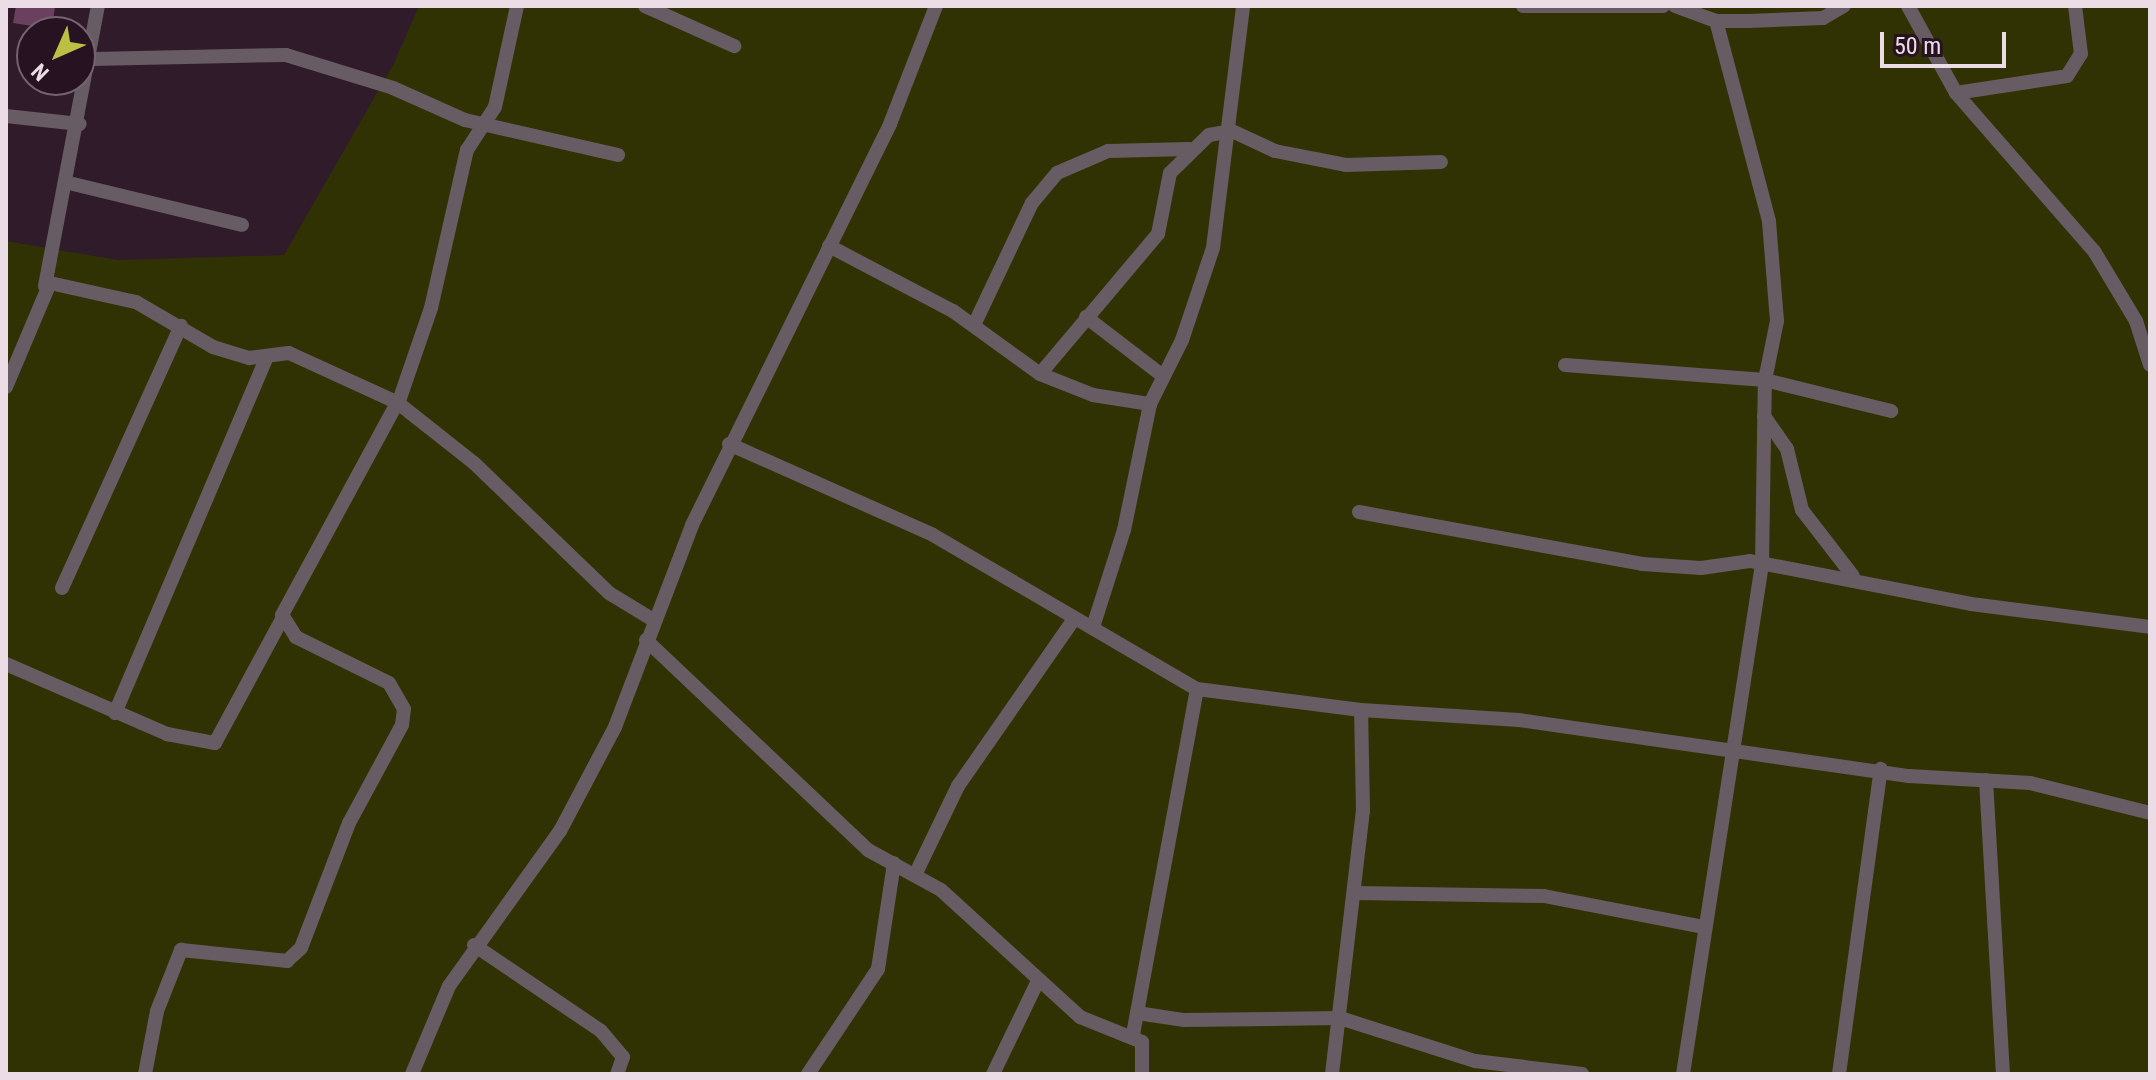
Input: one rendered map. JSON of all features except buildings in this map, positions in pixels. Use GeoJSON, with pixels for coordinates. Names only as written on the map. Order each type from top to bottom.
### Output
{"type":"FeatureCollection","features":[{"type":"Feature","properties":{"kind":"street"},"geometry":{"type":"LineString","coordinates":[[6,664],[115,713],[215,743],[398,403],[431,308],[467,150],[486,123],[517,6]]}},
{"type":"Feature","properties":{"kind":"street"},"geometry":{"type":"LineString","coordinates":[[645,6],[734,46]]}},
{"type":"Feature","properties":{"kind":"street"},"geometry":{"type":"LineString","coordinates":[[412,1074],[474,945],[509,907],[573,809],[640,671],[652,619],[729,444],[890,124],[936,6]]}},
{"type":"Feature","properties":{"kind":"street"},"geometry":{"type":"LineString","coordinates":[[1093,627],[1124,530],[1150,404],[1213,248],[1232,131],[1243,6]]}},
{"type":"Feature","properties":{"kind":"street"},"geometry":{"type":"LineString","coordinates":[[1523,6],[1663,6]]}},
{"type":"Feature","properties":{"kind":"street"},"geometry":{"type":"LineString","coordinates":[[1675,6],[1716,21],[1808,20],[1844,6]]}},
{"type":"Feature","properties":{"kind":"street"},"geometry":{"type":"LineString","coordinates":[[1908,6],[1956,93],[2094,251],[2136,321],[2150,365]]}},
{"type":"Feature","properties":{"kind":"street"},"geometry":{"type":"LineString","coordinates":[[1956,93],[2067,76],[2081,54],[2075,6]]}},
{"type":"Feature","properties":{"kind":"street"},"geometry":{"type":"LineString","coordinates":[[1683,1074],[1703,927],[1762,564],[1765,380],[1777,321],[1775,258],[1716,21]]}},
{"type":"Feature","properties":{"kind":"street"},"geometry":{"type":"LineString","coordinates":[[96,59],[286,55],[486,123],[618,155]]}},
{"type":"Feature","properties":{"kind":"street"},"geometry":{"type":"LineString","coordinates":[[6,387],[45,286],[85,96]]}},
{"type":"Feature","properties":{"kind":"street"},"geometry":{"type":"LineString","coordinates":[[6,116],[80,124]]}},
{"type":"Feature","properties":{"kind":"street"},"geometry":{"type":"LineString","coordinates":[[974,325],[1032,203],[1057,173],[1108,151],[1189,149],[1232,131],[1275,151],[1346,165],[1441,162]]}},
{"type":"Feature","properties":{"kind":"street"},"geometry":{"type":"LineString","coordinates":[[1040,374],[1163,227],[1170,173],[1189,149]]}},
{"type":"Feature","properties":{"kind":"street"},"geometry":{"type":"LineString","coordinates":[[69,183],[242,225]]}},
{"type":"Feature","properties":{"kind":"street"},"geometry":{"type":"LineString","coordinates":[[829,246],[974,325],[1040,374],[1093,395],[1150,404]]}},
{"type":"Feature","properties":{"kind":"street"},"geometry":{"type":"LineString","coordinates":[[45,286],[136,302],[213,347],[267,356],[289,353],[398,403],[474,463],[609,593],[652,619]]}},
{"type":"Feature","properties":{"kind":"street"},"geometry":{"type":"LineString","coordinates":[[1086,317],[1163,376]]}},
{"type":"Feature","properties":{"kind":"street"},"geometry":{"type":"LineString","coordinates":[[62,588],[181,326]]}},
{"type":"Feature","properties":{"kind":"street"},"geometry":{"type":"LineString","coordinates":[[115,713],[267,356]]}},
{"type":"Feature","properties":{"kind":"street"},"geometry":{"type":"LineString","coordinates":[[1565,365],[1765,380],[1891,411]]}},
{"type":"Feature","properties":{"kind":"street"},"geometry":{"type":"LineString","coordinates":[[1764,416],[1787,449],[1802,510],[1853,576]]}},
{"type":"Feature","properties":{"kind":"street"},"geometry":{"type":"LineString","coordinates":[[729,444],[933,535],[1074,619],[1093,627],[1126,654],[1197,689],[1361,710],[1519,720],[1881,769],[1986,780],[2150,813]]}},
{"type":"Feature","properties":{"kind":"street"},"geometry":{"type":"LineString","coordinates":[[1359,512],[1642,564],[1762,564],[1853,576],[1971,604],[2150,627]]}},
{"type":"Feature","properties":{"kind":"street"},"geometry":{"type":"LineString","coordinates":[[916,873],[958,786],[1074,619]]}},
{"type":"Feature","properties":{"kind":"street"},"geometry":{"type":"LineString","coordinates":[[145,1074],[157,1011],[181,950],[287,961],[301,948],[349,823],[402,725],[404,709],[389,683],[296,637],[281,621]]}},
{"type":"Feature","properties":{"kind":"street"},"geometry":{"type":"LineString","coordinates":[[646,640],[868,850],[916,873],[1037,983],[1089,1022],[1133,1035],[1145,1051],[1142,1074]]}},
{"type":"Feature","properties":{"kind":"street"},"geometry":{"type":"LineString","coordinates":[[1133,1035],[1197,689]]}},
{"type":"Feature","properties":{"kind":"street"},"geometry":{"type":"LineString","coordinates":[[1332,1074],[1356,893],[1365,786],[1361,710]]}},
{"type":"Feature","properties":{"kind":"street"},"geometry":{"type":"LineString","coordinates":[[1839,1074],[1881,769]]}},
{"type":"Feature","properties":{"kind":"street"},"geometry":{"type":"LineString","coordinates":[[1986,780],[2003,1074]]}},
{"type":"Feature","properties":{"kind":"street"},"geometry":{"type":"LineString","coordinates":[[808,1074],[878,969],[894,863]]}},
{"type":"Feature","properties":{"kind":"street"},"geometry":{"type":"LineString","coordinates":[[1356,893],[1544,896],[1703,927]]}},
{"type":"Feature","properties":{"kind":"street"},"geometry":{"type":"LineString","coordinates":[[474,945],[601,1031],[623,1057],[617,1074]]}},
{"type":"Feature","properties":{"kind":"street"},"geometry":{"type":"LineString","coordinates":[[993,1074],[1037,983]]}},
{"type":"Feature","properties":{"kind":"street"},"geometry":{"type":"LineString","coordinates":[[1137,1013],[1211,1021],[1340,1018],[1475,1061],[1523,1070],[1582,1074]]}},
{"type":"Feature","properties":{"kind":"shaded area"},"geometry":{"type":"Polygon","coordinates":[[[419,6],[2150,6],[2150,1074],[6,1074],[6,241],[118,260],[284,255],[393,65],[419,6]]]}}]}
